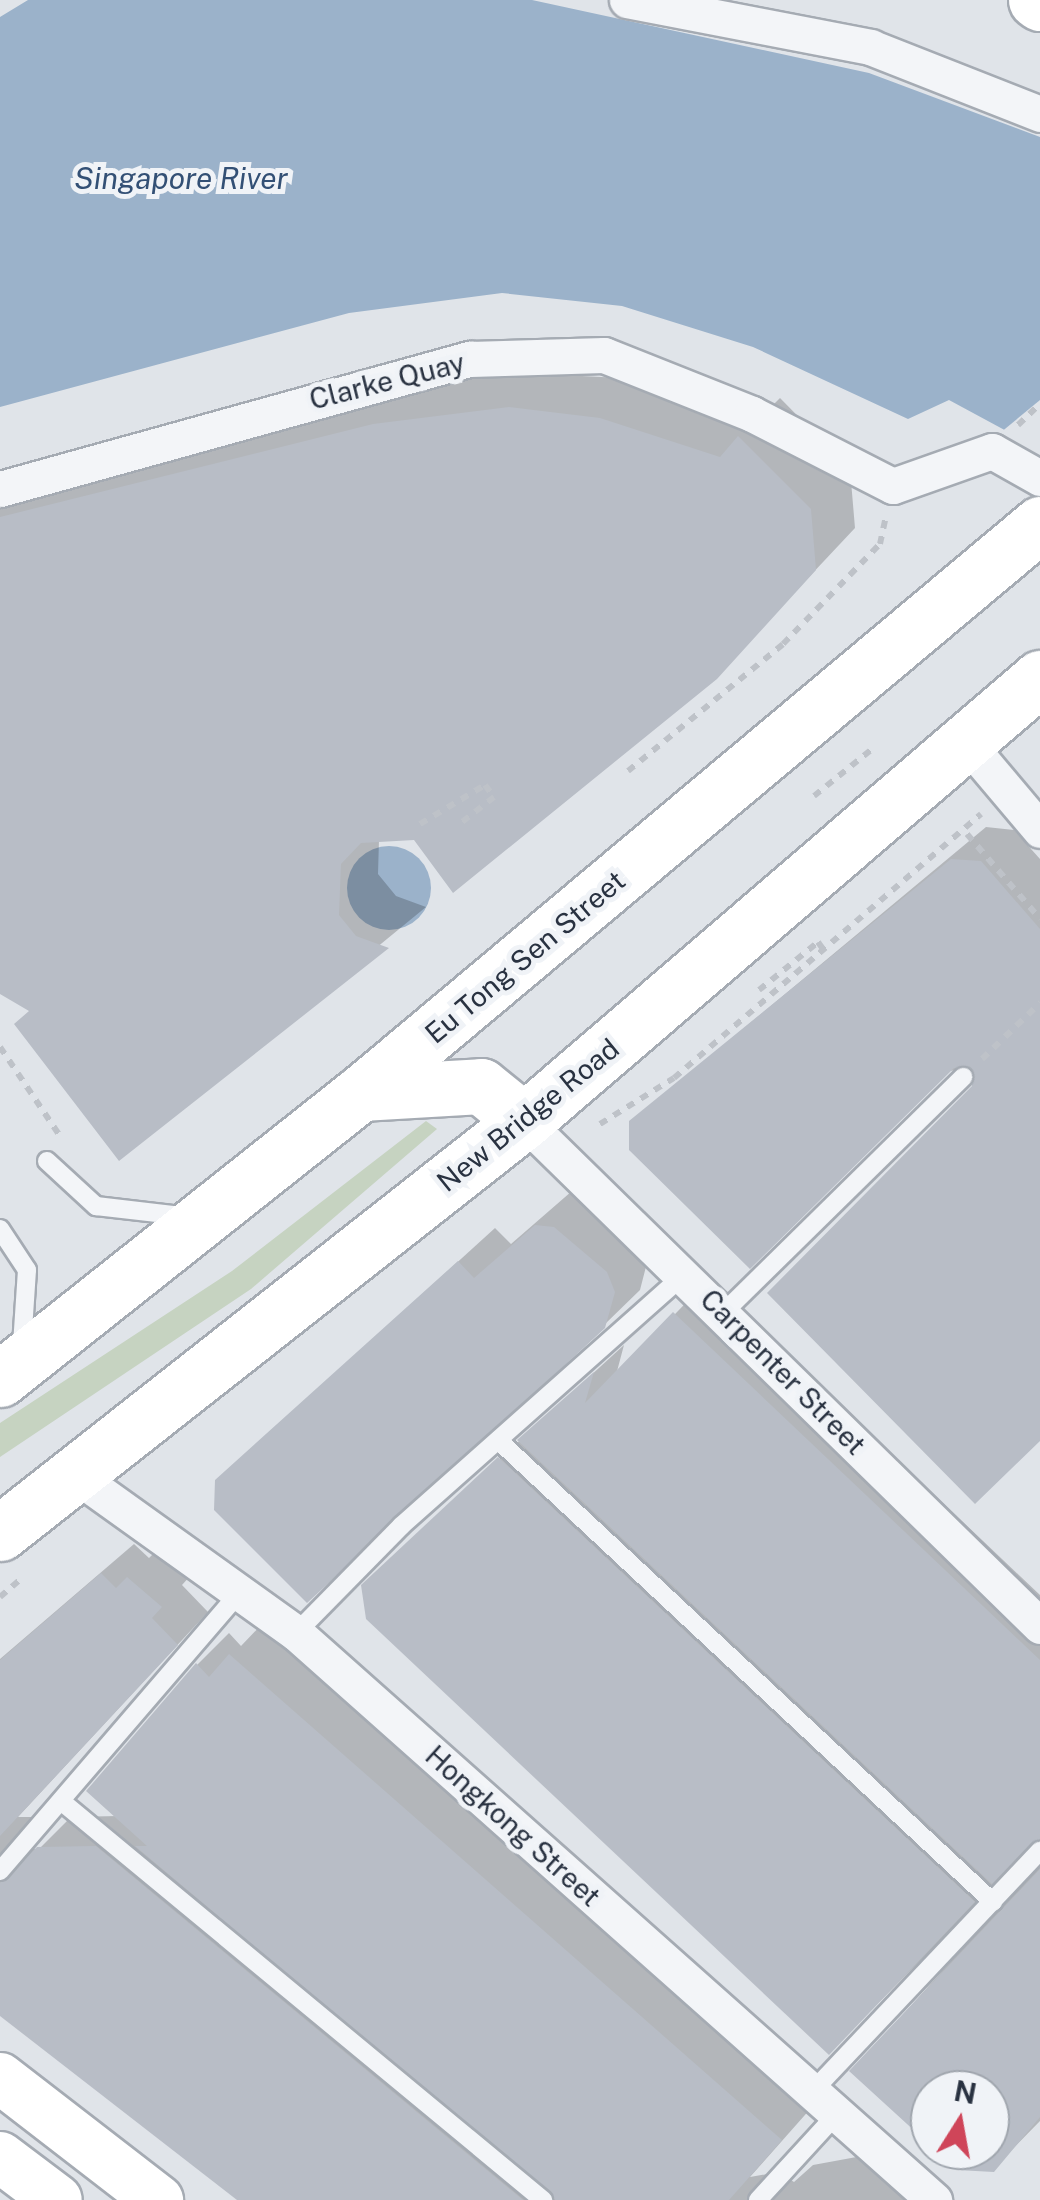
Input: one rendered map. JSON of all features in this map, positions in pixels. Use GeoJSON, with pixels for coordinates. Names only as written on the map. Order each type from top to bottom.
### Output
{"type":"FeatureCollection","features":[{"type":"Feature","properties":{"kind":"main road","name":"Eu Tong Sen Street"},"geometry":{"type":"LineString","coordinates":[[9,1372],[361,1094],[936,616],[1040,524]]}},
{"type":"Feature","properties":{"kind":"main road","name":"New Bridge Road"},"geometry":{"type":"LineString","coordinates":[[0,1533],[524,1121],[1040,678]]}},
{"type":"Feature","properties":{"kind":"main road"},"geometry":{"type":"LineString","coordinates":[[361,1094],[480,1086],[524,1121]]}},
{"type":"Feature","properties":{"kind":"street"},"geometry":{"type":"LineString","coordinates":[[627,0],[870,47],[1040,114]]}},
{"type":"Feature","properties":{"kind":"street","name":"Clarke Quay"},"geometry":{"type":"LineString","coordinates":[[0,490],[470,359],[604,354],[752,414],[893,486]]}},
{"type":"Feature","properties":{"kind":"street"},"geometry":{"type":"LineString","coordinates":[[893,486],[992,450],[1040,478]]}},
{"type":"Feature","properties":{"kind":"street"},"geometry":{"type":"LineString","coordinates":[[966,742],[1040,830]]}},
{"type":"Feature","properties":{"kind":"street","name":"Carpenter Street"},"geometry":{"type":"LineString","coordinates":[[524,1121],[1040,1626]]}},
{"type":"Feature","properties":{"kind":"street","name":"Hongkong Street"},"geometry":{"type":"LineString","coordinates":[[74,1474],[242,1590],[296,1634],[934,2200]]}},
{"type":"Feature","properties":{"kind":"street"},"geometry":{"type":"LineString","coordinates":[[0,2078],[158,2200]]}},
{"type":"Feature","properties":{"kind":"street"},"geometry":{"type":"LineString","coordinates":[[0,2157],[57,2200]]}},
{"type":"Feature","properties":{"kind":"lane"},"geometry":{"type":"LineString","coordinates":[[722,1312],[964,1077]]}},
{"type":"Feature","properties":{"kind":"lane"},"geometry":{"type":"LineString","coordinates":[[52,1167],[120,1213],[203,1217]]}},
{"type":"Feature","properties":{"kind":"lane"},"geometry":{"type":"LineString","coordinates":[[0,1229],[30,1289],[9,1372]]}},
{"type":"Feature","properties":{"kind":"lane"},"geometry":{"type":"LineString","coordinates":[[296,1634],[498,1440],[684,1275]]}},
{"type":"Feature","properties":{"kind":"lane"},"geometry":{"type":"LineString","coordinates":[[498,1440],[993,1902]]}},
{"type":"Feature","properties":{"kind":"lane"},"geometry":{"type":"LineString","coordinates":[[0,1871],[242,1590]]}},
{"type":"Feature","properties":{"kind":"lane"},"geometry":{"type":"LineString","coordinates":[[61,1801],[543,2200]]}},
{"type":"Feature","properties":{"kind":"lane"},"geometry":{"type":"LineString","coordinates":[[758,2200],[823,2105],[1040,1850]]}},
{"type":"Feature","properties":{"kind":"path"},"geometry":{"type":"LineString","coordinates":[[628,771],[783,644],[880,544],[893,486]]}},
{"type":"Feature","properties":{"kind":"path"},"geometry":{"type":"LineString","coordinates":[[814,796],[872,749]]}},
{"type":"Feature","properties":{"kind":"path"},"geometry":{"type":"LineString","coordinates":[[674,1078],[967,834],[1002,784]]}},
{"type":"Feature","properties":{"kind":"path"},"geometry":{"type":"LineString","coordinates":[[420,824],[485,785],[494,797],[462,822]]}},
{"type":"Feature","properties":{"kind":"path"},"geometry":{"type":"LineString","coordinates":[[967,834],[1040,920]]}},
{"type":"Feature","properties":{"kind":"path"},"geometry":{"type":"LineString","coordinates":[[760,990],[818,942],[825,952]]}},
{"type":"Feature","properties":{"kind":"path"},"geometry":{"type":"LineString","coordinates":[[964,1077],[1040,1003]]}},
{"type":"Feature","properties":{"kind":"path"},"geometry":{"type":"LineString","coordinates":[[0,1048],[60,1129],[52,1167]]}},
{"type":"Feature","properties":{"kind":"green space"},"geometry":{"type":"Polygon","coordinates":[[[426,1121],[437,1129],[251,1289],[0,1457],[0,1423],[232,1271],[426,1121]]]}},
{"type":"Feature","properties":{"kind":"water","name":"Singapore River"},"geometry":{"type":"Polygon","coordinates":[[[28,0],[532,0],[869,73],[1040,137],[1040,449],[949,400],[908,419],[753,347],[622,306],[502,293],[349,313],[0,407],[0,17],[28,0]]]}},
{"type":"Feature","properties":{"kind":"water"},"geometry":{"type":"Polygon","coordinates":[[[389,846],[412,853],[424,865],[431,888],[424,911],[412,923],[389,930],[366,923],[354,911],[347,888],[354,865],[366,853],[389,846]]]}},
{"type":"Feature","properties":{"kind":"pier"},"geometry":{"type":"Polygon","coordinates":[[[1040,400],[1040,454],[1000,433],[1040,400]]]}},
{"type":"Feature","properties":{"kind":"building"},"geometry":{"type":"Polygon","coordinates":[[[509,407],[600,418],[720,457],[738,436],[811,509],[816,570],[717,679],[453,893],[414,840],[361,843],[341,864],[339,915],[356,936],[389,948],[119,1161],[14,1024],[29,1011],[0,994],[0,517],[373,424],[509,407]]]}},
{"type":"Feature","properties":{"kind":"building"},"geometry":{"type":"Polygon","coordinates":[[[951,859],[981,861],[1040,929],[1040,1441],[975,1504],[767,1293],[972,1086],[971,1068],[954,1068],[750,1269],[629,1150],[629,1121],[951,859]]]}},
{"type":"Feature","properties":{"kind":"building"},"geometry":{"type":"Polygon","coordinates":[[[535,1225],[554,1227],[607,1272],[615,1292],[605,1328],[307,1603],[214,1510],[215,1480],[458,1261],[474,1278],[535,1225]]]}},
{"type":"Feature","properties":{"kind":"building"},"geometry":{"type":"Polygon","coordinates":[[[673,1312],[1040,1660],[1040,1839],[992,1884],[517,1440],[594,1372],[585,1403],[673,1312]]]}},
{"type":"Feature","properties":{"kind":"building"},"geometry":{"type":"Polygon","coordinates":[[[498,1457],[975,1902],[829,2055],[366,1619],[361,1585],[498,1457]]]}},
{"type":"Feature","properties":{"kind":"building"},"geometry":{"type":"Polygon","coordinates":[[[101,1573],[116,1588],[127,1577],[162,1607],[152,1618],[178,1645],[0,1836],[0,1660],[101,1573]]]}},
{"type":"Feature","properties":{"kind":"building"},"geometry":{"type":"Polygon","coordinates":[[[229,1654],[782,2140],[729,2200],[555,2200],[135,1846],[147,1846],[86,1791],[196,1663],[209,1677],[229,1654]]]}},
{"type":"Feature","properties":{"kind":"building"},"geometry":{"type":"Polygon","coordinates":[[[96,1846],[523,2200],[237,2200],[0,2016],[0,1883],[37,1847],[96,1846]]]}},
{"type":"Feature","properties":{"kind":"building"},"geometry":{"type":"Polygon","coordinates":[[[1040,1869],[1040,2117],[1010,2153],[1010,2070],[910,2070],[910,2127],[849,2071],[1040,1869]]]}}]}
